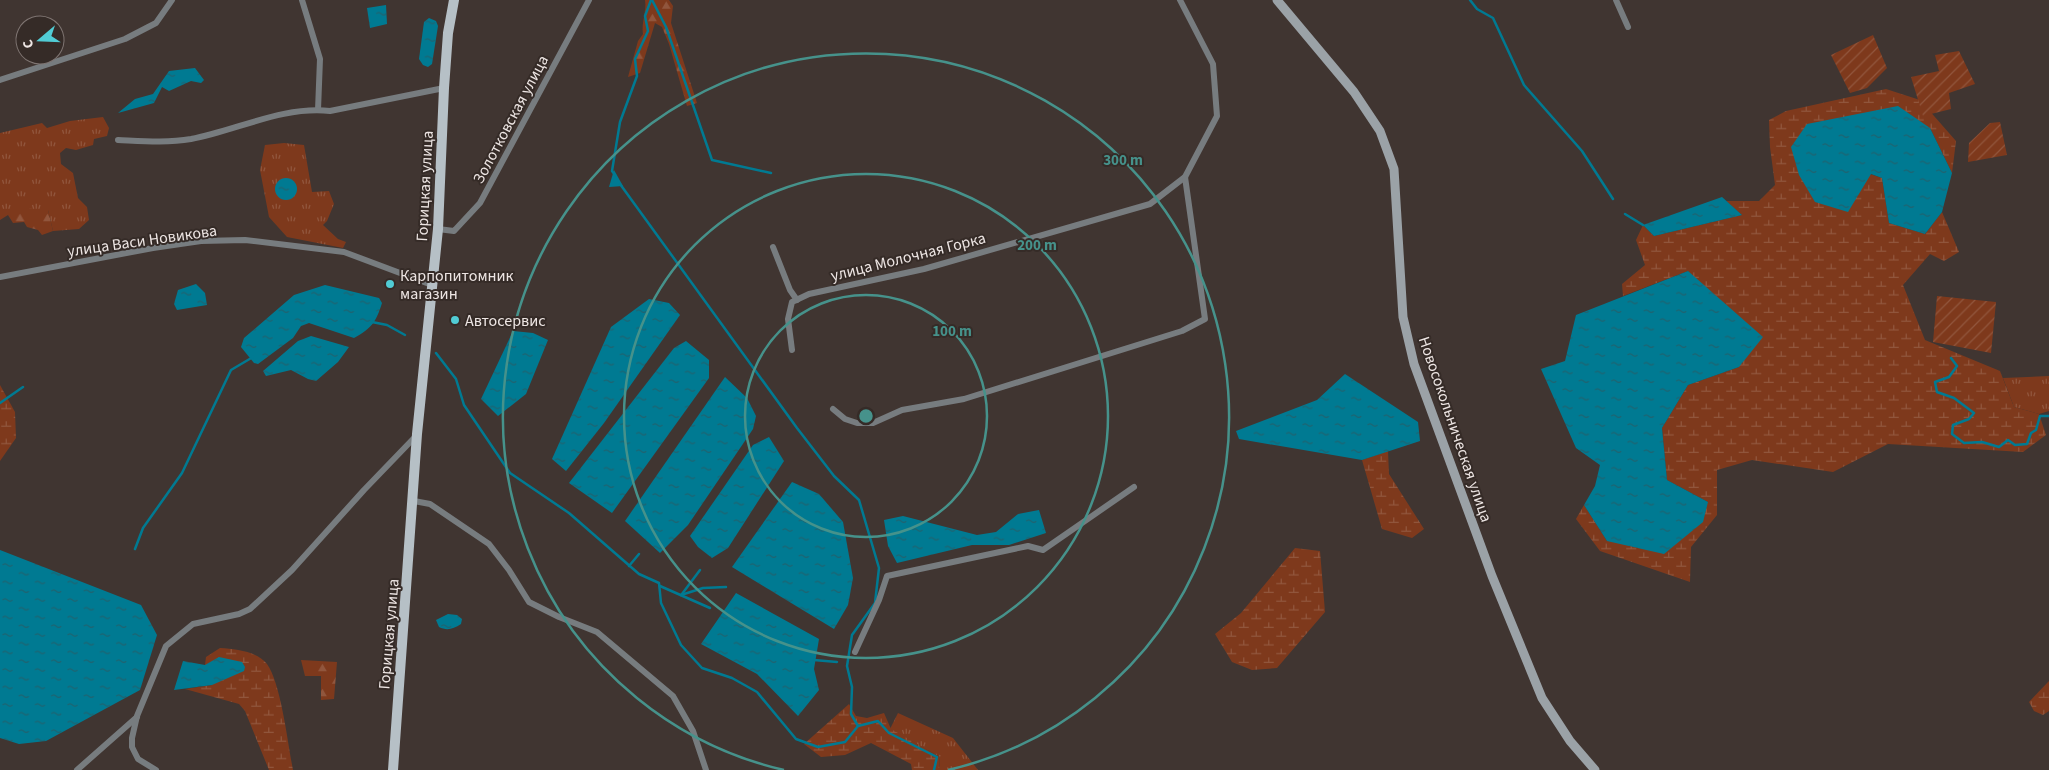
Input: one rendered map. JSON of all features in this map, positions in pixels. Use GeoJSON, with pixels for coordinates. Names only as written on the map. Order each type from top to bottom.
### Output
{"type":"FeatureCollection","features":[{"type":"Feature","properties":{"kind":"main road","name":"Горицкая улица"},"geometry":{"type":"LineString","coordinates":[[393,770],[418,434],[438,230],[448,33],[454,0]]}},
{"type":"Feature","properties":{"kind":"main road","name":"Новосокольническая улица"},"geometry":{"type":"LineString","coordinates":[[1277,0],[1354,92],[1380,131],[1394,169],[1403,317],[1414,364],[1478,539],[1542,698],[1570,741],[1595,770]]}},
{"type":"Feature","properties":{"kind":"street"},"geometry":{"type":"LineString","coordinates":[[0,80],[125,39],[156,23],[172,0]]}},
{"type":"Feature","properties":{"kind":"street"},"geometry":{"type":"LineString","coordinates":[[302,0],[320,59],[318,110]]}},
{"type":"Feature","properties":{"kind":"street","name":"Золотковская улица"},"geometry":{"type":"LineString","coordinates":[[438,230],[454,231],[480,203],[589,0]]}},
{"type":"Feature","properties":{"kind":"street"},"geometry":{"type":"LineString","coordinates":[[833,409],[845,420],[856,423],[872,423],[902,410],[964,399],[1182,331],[1205,319],[1185,178],[1217,116],[1213,64],[1180,0]]}},
{"type":"Feature","properties":{"kind":"street"},"geometry":{"type":"LineString","coordinates":[[1616,0],[1628,27]]}},
{"type":"Feature","properties":{"kind":"street"},"geometry":{"type":"LineString","coordinates":[[118,140],[150,142],[191,139],[271,116],[318,110],[330,111],[444,88]]}},
{"type":"Feature","properties":{"kind":"street","name":"улица Молочная Горка"},"geometry":{"type":"LineString","coordinates":[[797,300],[809,294],[924,269],[1150,204],[1185,178]]}},
{"type":"Feature","properties":{"kind":"street","name":"улица Васи Новикова"},"geometry":{"type":"LineString","coordinates":[[0,277],[153,248],[200,241],[245,240],[344,252],[432,285]]}},
{"type":"Feature","properties":{"kind":"street"},"geometry":{"type":"LineString","coordinates":[[773,247],[790,290],[797,300],[792,302],[788,319],[792,350]]}},
{"type":"Feature","properties":{"kind":"street"},"geometry":{"type":"LineString","coordinates":[[156,770],[138,759],[132,747],[132,738],[138,716],[166,646],[194,624],[239,614],[250,609],[292,570],[364,490],[418,434]]}},
{"type":"Feature","properties":{"kind":"street"},"geometry":{"type":"LineString","coordinates":[[856,652],[879,600],[887,576],[1028,546],[1043,550],[1134,487]]}},
{"type":"Feature","properties":{"kind":"street"},"geometry":{"type":"LineString","coordinates":[[414,501],[430,504],[489,544],[509,570],[529,602],[559,617],[597,632],[673,696],[693,731],[706,770]]}},
{"type":"Feature","properties":{"kind":"street"},"geometry":{"type":"LineString","coordinates":[[77,770],[138,716]]}},
{"type":"Feature","properties":{"kind":"green space"},"geometry":{"type":"Polygon","coordinates":[[[645,0],[669,0],[673,6],[671,23],[697,103],[687,106],[669,44],[662,27],[655,23],[640,73],[628,77],[638,41],[643,34],[645,0]]]}},
{"type":"Feature","properties":{"kind":"green space"},"geometry":{"type":"Polygon","coordinates":[[[1873,35],[1887,68],[1867,88],[1850,93],[1831,55],[1873,35]]]}},
{"type":"Feature","properties":{"kind":"green space"},"geometry":{"type":"Polygon","coordinates":[[[1959,51],[1975,84],[1949,93],[1951,109],[1923,116],[1911,77],[1939,71],[1935,55],[1959,51]]]}},
{"type":"Feature","properties":{"kind":"green space"},"geometry":{"type":"Polygon","coordinates":[[[1886,89],[1920,100],[1956,141],[1952,173],[1930,128],[1870,174],[1882,178],[1889,223],[1925,234],[1942,212],[1959,252],[1944,261],[1930,254],[1903,285],[1925,340],[2000,371],[2014,407],[2039,414],[2046,435],[2023,452],[1888,444],[1833,472],[1752,460],[1717,470],[1717,515],[1691,547],[1690,582],[1600,551],[1576,519],[1584,505],[1607,541],[1708,502],[1667,480],[1662,428],[1688,385],[1739,367],[1688,271],[1623,296],[1622,284],[1645,265],[1636,240],[1643,225],[1654,236],[1742,215],[1726,201],[1759,201],[1775,185],[1769,120],[1786,111],[1886,89]]]}},
{"type":"Feature","properties":{"kind":"green space"},"geometry":{"type":"Polygon","coordinates":[[[103,117],[109,128],[107,136],[94,139],[93,145],[76,150],[66,148],[60,153],[61,164],[73,173],[78,198],[87,207],[89,220],[79,229],[53,231],[48,210],[8,215],[0,220],[0,133],[42,123],[47,128],[70,121],[103,117]]]}},
{"type":"Feature","properties":{"kind":"green space"},"geometry":{"type":"Polygon","coordinates":[[[2000,122],[2007,155],[1968,162],[1969,143],[1990,123],[2000,122]]]}},
{"type":"Feature","properties":{"kind":"green space"},"geometry":{"type":"Polygon","coordinates":[[[284,143],[304,145],[312,192],[329,191],[334,204],[327,221],[323,225],[338,239],[346,242],[343,248],[287,237],[269,217],[260,170],[265,145],[284,143]]]}},
{"type":"Feature","properties":{"kind":"green space"},"geometry":{"type":"Polygon","coordinates":[[[20,208],[48,210],[53,231],[42,235],[38,230],[27,227],[24,222],[13,223],[8,215],[20,208]]]}},
{"type":"Feature","properties":{"kind":"green space"},"geometry":{"type":"Polygon","coordinates":[[[1937,296],[1996,302],[1991,353],[1933,342],[1937,296]]]}},
{"type":"Feature","properties":{"kind":"green space"},"geometry":{"type":"Polygon","coordinates":[[[2049,376],[2049,411],[2039,414],[2014,407],[2003,378],[2049,376]]]}},
{"type":"Feature","properties":{"kind":"green space"},"geometry":{"type":"Polygon","coordinates":[[[0,385],[15,412],[16,438],[0,461],[0,385]]]}},
{"type":"Feature","properties":{"kind":"green space"},"geometry":{"type":"Polygon","coordinates":[[[1388,451],[1389,474],[1424,529],[1412,538],[1382,529],[1362,460],[1388,451]]]}},
{"type":"Feature","properties":{"kind":"green space"},"geometry":{"type":"Polygon","coordinates":[[[1295,548],[1320,551],[1325,612],[1277,668],[1252,670],[1232,662],[1215,634],[1241,613],[1295,548]]]}},
{"type":"Feature","properties":{"kind":"green space"},"geometry":{"type":"Polygon","coordinates":[[[220,648],[252,653],[267,664],[272,673],[280,699],[293,770],[269,770],[245,711],[239,704],[185,689],[212,685],[205,665],[206,657],[220,648]]]}},
{"type":"Feature","properties":{"kind":"green space"},"geometry":{"type":"Polygon","coordinates":[[[301,660],[337,662],[334,699],[321,700],[321,676],[305,676],[301,660]]]}},
{"type":"Feature","properties":{"kind":"green space"},"geometry":{"type":"Polygon","coordinates":[[[2049,681],[2049,711],[2043,715],[2034,711],[2029,702],[2049,681]]]}},
{"type":"Feature","properties":{"kind":"green space"},"geometry":{"type":"Polygon","coordinates":[[[849,704],[856,716],[867,718],[884,713],[891,729],[940,757],[939,770],[912,770],[911,764],[871,743],[845,755],[821,757],[804,744],[849,704]]]}},
{"type":"Feature","properties":{"kind":"green space"},"geometry":{"type":"Polygon","coordinates":[[[898,713],[953,738],[978,770],[939,770],[940,757],[890,729],[898,713]]]}},
{"type":"Feature","properties":{"kind":"water"},"geometry":{"type":"Polygon","coordinates":[[[386,5],[387,24],[370,28],[367,8],[386,5]]]}},
{"type":"Feature","properties":{"kind":"water"},"geometry":{"type":"Polygon","coordinates":[[[429,18],[436,21],[438,26],[432,64],[428,67],[423,65],[419,59],[424,22],[429,18]]]}},
{"type":"Feature","properties":{"kind":"water"},"geometry":{"type":"Polygon","coordinates":[[[195,68],[204,80],[201,83],[191,81],[169,91],[162,87],[154,103],[118,113],[135,99],[153,94],[169,71],[195,68]]]}},
{"type":"Feature","properties":{"kind":"water"},"geometry":{"type":"Polygon","coordinates":[[[1898,106],[1930,128],[1952,173],[1942,212],[1925,234],[1889,223],[1882,178],[1871,174],[1848,212],[1815,202],[1799,175],[1791,147],[1807,124],[1898,106]]]}},
{"type":"Feature","properties":{"kind":"water"},"geometry":{"type":"Polygon","coordinates":[[[614,170],[623,186],[609,187],[614,170]]]}},
{"type":"Feature","properties":{"kind":"water"},"geometry":{"type":"Polygon","coordinates":[[[286,178],[294,181],[297,189],[294,197],[286,200],[278,197],[275,189],[278,181],[286,178]]]}},
{"type":"Feature","properties":{"kind":"water"},"geometry":{"type":"Polygon","coordinates":[[[1722,197],[1742,215],[1654,236],[1643,225],[1722,197]]]}},
{"type":"Feature","properties":{"kind":"water"},"geometry":{"type":"Polygon","coordinates":[[[1688,271],[1763,337],[1739,367],[1688,385],[1662,428],[1667,480],[1708,502],[1703,522],[1664,554],[1607,541],[1584,505],[1595,486],[1600,465],[1576,448],[1541,369],[1565,361],[1576,315],[1688,271]]]}},
{"type":"Feature","properties":{"kind":"water"},"geometry":{"type":"Polygon","coordinates":[[[196,284],[205,293],[207,305],[177,310],[174,304],[178,290],[196,284]]]}},
{"type":"Feature","properties":{"kind":"water"},"geometry":{"type":"Polygon","coordinates":[[[325,285],[379,298],[382,303],[378,315],[372,324],[354,338],[309,323],[301,326],[293,338],[258,364],[254,363],[241,347],[244,338],[294,295],[325,285]]]}},
{"type":"Feature","properties":{"kind":"water"},"geometry":{"type":"Polygon","coordinates":[[[649,299],[669,303],[680,315],[604,423],[566,471],[552,459],[611,327],[649,299]]]}},
{"type":"Feature","properties":{"kind":"water"},"geometry":{"type":"Polygon","coordinates":[[[513,331],[533,333],[548,340],[526,394],[498,416],[481,399],[513,331]]]}},
{"type":"Feature","properties":{"kind":"water"},"geometry":{"type":"Polygon","coordinates":[[[311,336],[349,347],[338,362],[316,381],[291,370],[266,376],[263,371],[298,341],[311,336]]]}},
{"type":"Feature","properties":{"kind":"water"},"geometry":{"type":"Polygon","coordinates":[[[686,341],[709,360],[709,378],[612,513],[569,483],[674,348],[686,341]]]}},
{"type":"Feature","properties":{"kind":"water"},"geometry":{"type":"Polygon","coordinates":[[[1345,374],[1418,422],[1420,441],[1362,460],[1239,439],[1236,431],[1317,400],[1345,374]]]}},
{"type":"Feature","properties":{"kind":"water"},"geometry":{"type":"Polygon","coordinates":[[[725,377],[747,398],[756,416],[753,429],[688,525],[660,553],[625,521],[725,377]]]}},
{"type":"Feature","properties":{"kind":"water"},"geometry":{"type":"Polygon","coordinates":[[[769,437],[784,461],[728,548],[712,558],[698,547],[690,536],[753,445],[769,437]]]}},
{"type":"Feature","properties":{"kind":"water"},"geometry":{"type":"Polygon","coordinates":[[[792,482],[819,494],[843,522],[853,578],[848,605],[834,629],[732,567],[792,482]]]}},
{"type":"Feature","properties":{"kind":"water"},"geometry":{"type":"Polygon","coordinates":[[[1039,510],[1046,533],[1009,545],[972,545],[897,563],[888,546],[884,520],[903,516],[977,535],[996,532],[1018,514],[1039,510]]]}},
{"type":"Feature","properties":{"kind":"water"},"geometry":{"type":"Polygon","coordinates":[[[0,550],[141,605],[157,635],[140,690],[46,741],[19,744],[0,738],[0,550]]]}},
{"type":"Feature","properties":{"kind":"water"},"geometry":{"type":"Polygon","coordinates":[[[736,593],[819,639],[814,669],[819,690],[798,716],[757,674],[701,644],[736,593]]]}},
{"type":"Feature","properties":{"kind":"water"},"geometry":{"type":"Polygon","coordinates":[[[448,614],[457,615],[462,619],[461,624],[450,629],[439,627],[436,620],[448,614]]]}},
{"type":"Feature","properties":{"kind":"water"},"geometry":{"type":"Polygon","coordinates":[[[219,657],[242,662],[245,667],[244,671],[212,685],[174,690],[183,661],[205,665],[219,657]]]}},
{"type":"Feature","properties":{"kind":"waterway"},"geometry":{"type":"LineString","coordinates":[[615,175],[612,171],[620,122],[637,76],[635,59],[648,31],[645,16],[651,0]]}},
{"type":"Feature","properties":{"kind":"waterway"},"geometry":{"type":"LineString","coordinates":[[652,0],[666,27],[712,160],[771,173]]}},
{"type":"Feature","properties":{"kind":"waterway"},"geometry":{"type":"LineString","coordinates":[[1470,0],[1477,9],[1493,18],[1524,85],[1582,151],[1613,199]]}},
{"type":"Feature","properties":{"kind":"waterway"},"geometry":{"type":"LineString","coordinates":[[620,184],[797,428],[834,476],[859,500],[879,568],[875,603],[852,635],[847,666],[852,687],[851,714],[858,726]]}},
{"type":"Feature","properties":{"kind":"waterway"},"geometry":{"type":"LineString","coordinates":[[1625,214],[1643,225]]}},
{"type":"Feature","properties":{"kind":"waterway"},"geometry":{"type":"LineString","coordinates":[[372,322],[387,325],[405,335]]}},
{"type":"Feature","properties":{"kind":"waterway"},"geometry":{"type":"LineString","coordinates":[[436,353],[456,379],[464,405],[510,473],[569,513],[639,574],[659,583],[661,603],[681,645],[702,668],[732,678],[757,692],[796,739],[818,747],[845,742],[858,726],[878,721],[889,733],[937,757],[934,770]]}},
{"type":"Feature","properties":{"kind":"waterway"},"geometry":{"type":"LineString","coordinates":[[135,549],[143,528],[182,473],[231,370],[253,357]]}},
{"type":"Feature","properties":{"kind":"waterway"},"geometry":{"type":"LineString","coordinates":[[1951,358],[1957,366],[1949,377],[1935,382],[1937,392],[1954,398],[1974,413],[1969,419],[1953,425],[1952,434],[1964,443],[1982,442],[1999,447],[2008,440],[2015,445],[2027,444],[2031,433],[2036,430],[2040,416],[2049,416]]}},
{"type":"Feature","properties":{"kind":"waterway"},"geometry":{"type":"LineString","coordinates":[[0,403],[23,387]]}},
{"type":"Feature","properties":{"kind":"waterway"},"geometry":{"type":"LineString","coordinates":[[629,566],[639,554]]}},
{"type":"Feature","properties":{"kind":"waterway"},"geometry":{"type":"LineString","coordinates":[[682,594],[700,570]]}},
{"type":"Feature","properties":{"kind":"waterway"},"geometry":{"type":"LineString","coordinates":[[660,586],[710,608]]}},
{"type":"Feature","properties":{"kind":"waterway"},"geometry":{"type":"LineString","coordinates":[[681,595],[703,588],[726,587]]}},
{"type":"Feature","properties":{"kind":"waterway"},"geometry":{"type":"LineString","coordinates":[[814,660],[837,662]]}},
{"type":"Feature","properties":{"kind":"place","name":"Карпопитомник магазин"},"geometry":{"type":"Point","coordinates":[390,284]}},
{"type":"Feature","properties":{"kind":"place","name":"Автосервис"},"geometry":{"type":"Point","coordinates":[455,320]}}]}
